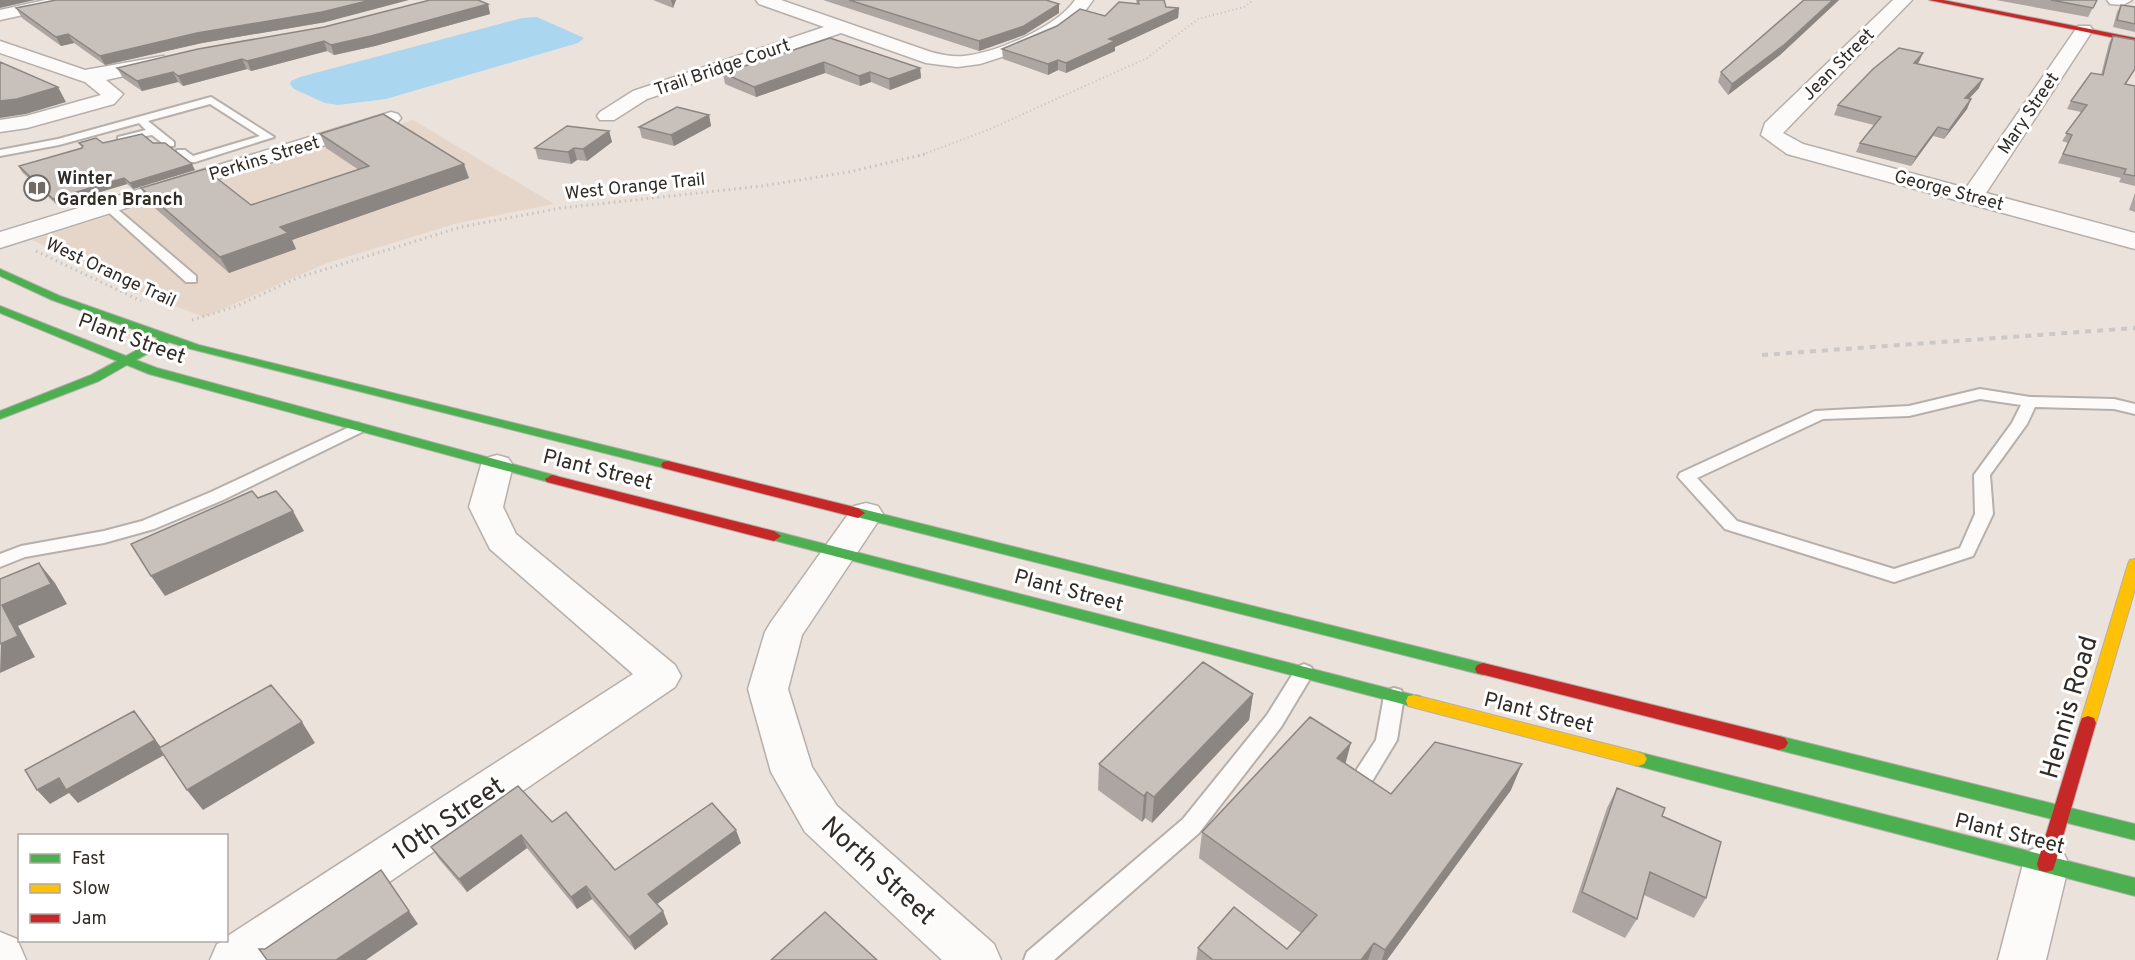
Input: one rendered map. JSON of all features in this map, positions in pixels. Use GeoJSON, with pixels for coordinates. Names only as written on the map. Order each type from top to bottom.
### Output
{"type":"FeatureCollection","features":[{"type":"Feature","properties":{"kind":"main road"},"geometry":{"type":"LineString","coordinates":[[1932,0],[2135,40]]}},
{"type":"Feature","properties":{"kind":"main road","name":"Plant Street"},"geometry":{"type":"LineString","coordinates":[[0,272],[56,298],[167,339],[2135,832]]}},
{"type":"Feature","properties":{"kind":"main road","name":"Plant Street"},"geometry":{"type":"LineString","coordinates":[[0,309],[126,361],[358,428],[2135,887]]}},
{"type":"Feature","properties":{"kind":"main road"},"geometry":{"type":"LineString","coordinates":[[0,416],[96,378],[167,339]]}},
{"type":"Feature","properties":{"kind":"main road","name":"Hennis Road"},"geometry":{"type":"LineString","coordinates":[[2046,864],[2127,620],[2135,564]]}},
{"type":"Feature","properties":{"kind":"street"},"geometry":{"type":"LineString","coordinates":[[0,15],[68,0]]}},
{"type":"Feature","properties":{"kind":"street"},"geometry":{"type":"LineString","coordinates":[[765,0],[926,57],[949,62],[989,56],[1031,38],[1071,16],[1078,2]]}},
{"type":"Feature","properties":{"kind":"street","name":"Jean Street"},"geometry":{"type":"LineString","coordinates":[[1773,128],[1903,0]]}},
{"type":"Feature","properties":{"kind":"street"},"geometry":{"type":"LineString","coordinates":[[2116,0],[2123,0]]}},
{"type":"Feature","properties":{"kind":"street","name":"Trail Bridge Court"},"geometry":{"type":"LineString","coordinates":[[606,116],[640,95],[842,27]]}},
{"type":"Feature","properties":{"kind":"street","name":"Mary Street"},"geometry":{"type":"LineString","coordinates":[[1972,196],[2084,30]]}},
{"type":"Feature","properties":{"kind":"street"},"geometry":{"type":"LineString","coordinates":[[0,47],[72,74],[100,75],[181,57]]}},
{"type":"Feature","properties":{"kind":"street"},"geometry":{"type":"LineString","coordinates":[[0,126],[27,123],[107,100],[113,94],[94,80],[100,75]]}},
{"type":"Feature","properties":{"kind":"street","name":"Perkins Street"},"geometry":{"type":"LineString","coordinates":[[0,240],[391,118]]}},
{"type":"Feature","properties":{"kind":"street","name":"George Street"},"geometry":{"type":"LineString","coordinates":[[1773,128],[1772,135],[1795,149],[2135,240]]}},
{"type":"Feature","properties":{"kind":"street","name":"10th Street"},"geometry":{"type":"LineString","coordinates":[[234,960],[661,676],[502,541],[486,507],[497,465]]}},
{"type":"Feature","properties":{"kind":"street","name":"North Street"},"geometry":{"type":"LineString","coordinates":[[866,514],[784,632],[768,689],[792,772],[821,819],[977,960]]}},
{"type":"Feature","properties":{"kind":"street"},"geometry":{"type":"LineString","coordinates":[[2022,960],[2046,864]]}},
{"type":"Feature","properties":{"kind":"street"},"geometry":{"type":"LineString","coordinates":[[0,955],[2,960]]}},
{"type":"Feature","properties":{"kind":"lane"},"geometry":{"type":"LineString","coordinates":[[0,153],[59,142],[211,100],[269,137],[191,160],[181,152]]}},
{"type":"Feature","properties":{"kind":"lane"},"geometry":{"type":"LineString","coordinates":[[139,119],[170,144]]}},
{"type":"Feature","properties":{"kind":"lane"},"geometry":{"type":"LineString","coordinates":[[106,144],[153,130]]}},
{"type":"Feature","properties":{"kind":"lane"},"geometry":{"type":"LineString","coordinates":[[59,142],[70,154]]}},
{"type":"Feature","properties":{"kind":"lane"},"geometry":{"type":"LineString","coordinates":[[109,206],[191,279]]}},
{"type":"Feature","properties":{"kind":"lane"},"geometry":{"type":"LineString","coordinates":[[2030,402],[2019,424],[1982,475],[1984,514],[1967,552],[1894,576],[1731,525],[1686,477],[1820,414],[1909,411],[1980,394],[2030,402],[2114,404],[2135,409]]}},
{"type":"Feature","properties":{"kind":"lane"},"geometry":{"type":"LineString","coordinates":[[0,561],[21,552],[104,537],[148,525],[216,496],[358,428]]}},
{"type":"Feature","properties":{"kind":"lane"},"geometry":{"type":"LineString","coordinates":[[1036,960],[1191,826],[1274,721],[1304,672]]}},
{"type":"Feature","properties":{"kind":"lane"},"geometry":{"type":"LineString","coordinates":[[1363,777],[1384,749],[1392,731],[1394,696]]}},
{"type":"Feature","properties":{"kind":"path","name":"West Orange Trail"},"geometry":{"type":"LineString","coordinates":[[186,319],[213,315],[297,278],[461,227],[561,208],[762,186],[849,171],[926,154],[990,129],[1147,58],[1198,19],[1244,7],[1253,0]]}},
{"type":"Feature","properties":{"kind":"path","name":"West Orange Trail"},"geometry":{"type":"LineString","coordinates":[[35,251],[148,304]]}},
{"type":"Feature","properties":{"kind":"shaded area"},"geometry":{"type":"Polygon","coordinates":[[[413,120],[554,204],[458,223],[327,263],[204,317],[154,298],[32,240],[413,120]]]}},
{"type":"Feature","properties":{"kind":"water"},"geometry":{"type":"Polygon","coordinates":[[[537,17],[584,38],[578,43],[386,99],[338,105],[325,103],[294,89],[290,84],[291,81],[300,77],[522,18],[537,17]]]}},
{"type":"Feature","properties":{"kind":"building"},"geometry":{"type":"Polygon","coordinates":[[[56,0],[371,0],[322,12],[197,33],[100,56],[68,34],[56,37],[16,8],[56,0]]]}},
{"type":"Feature","properties":{"kind":"building"},"geometry":{"type":"Polygon","coordinates":[[[430,0],[478,0],[488,4],[371,36],[331,45],[324,41],[178,76],[173,72],[137,81],[117,68],[198,49],[324,27],[430,0]]]}},
{"type":"Feature","properties":{"kind":"building"},"geometry":{"type":"Polygon","coordinates":[[[849,0],[1046,0],[1059,4],[1024,26],[979,41],[849,0]]]}},
{"type":"Feature","properties":{"kind":"building"},"geometry":{"type":"Polygon","coordinates":[[[1138,0],[1164,0],[1166,7],[1179,8],[1109,39],[1115,41],[1066,63],[1058,60],[1048,64],[1002,49],[1057,26],[1080,9],[1105,16],[1119,2],[1139,4],[1138,0]]]}},
{"type":"Feature","properties":{"kind":"building"},"geometry":{"type":"Polygon","coordinates":[[[1804,0],[1833,0],[1784,45],[1732,84],[1721,72],[1804,0]]]}},
{"type":"Feature","properties":{"kind":"building"},"geometry":{"type":"Polygon","coordinates":[[[2051,0],[2097,0],[2093,8],[2051,0]]]}},
{"type":"Feature","properties":{"kind":"building"},"geometry":{"type":"Polygon","coordinates":[[[2121,5],[2135,7],[2135,24],[2117,20],[2121,5]]]}},
{"type":"Feature","properties":{"kind":"building"},"geometry":{"type":"Polygon","coordinates":[[[2113,36],[2135,40],[2135,69],[2125,84],[2135,86],[2135,176],[2124,174],[2126,169],[2063,154],[2072,135],[2066,133],[2087,105],[2071,101],[2091,73],[2103,75],[2113,36]]]}},
{"type":"Feature","properties":{"kind":"building"},"geometry":{"type":"Polygon","coordinates":[[[830,38],[920,68],[889,79],[870,72],[859,76],[824,62],[754,87],[723,73],[830,38]]]}},
{"type":"Feature","properties":{"kind":"building"},"geometry":{"type":"Polygon","coordinates":[[[1899,48],[1923,53],[1914,63],[1983,79],[1965,98],[1971,99],[1949,130],[1938,127],[1916,157],[1860,143],[1881,117],[1838,105],[1873,69],[1899,48]]]}},
{"type":"Feature","properties":{"kind":"building"},"geometry":{"type":"Polygon","coordinates":[[[0,62],[58,87],[17,99],[0,101],[0,62]]]}},
{"type":"Feature","properties":{"kind":"building"},"geometry":{"type":"Polygon","coordinates":[[[677,107],[709,115],[671,135],[639,127],[677,107]]]}},
{"type":"Feature","properties":{"kind":"building"},"geometry":{"type":"Polygon","coordinates":[[[383,114],[464,164],[280,227],[288,233],[220,257],[141,188],[205,169],[251,205],[369,166],[320,134],[383,114]]]}},
{"type":"Feature","properties":{"kind":"building"},"geometry":{"type":"Polygon","coordinates":[[[567,126],[609,131],[583,149],[574,148],[568,152],[535,148],[567,126]]]}},
{"type":"Feature","properties":{"kind":"building"},"geometry":{"type":"Polygon","coordinates":[[[142,134],[153,143],[165,143],[192,164],[130,183],[124,178],[53,199],[19,166],[82,148],[83,146],[79,143],[96,138],[103,143],[142,134]]]}},
{"type":"Feature","properties":{"kind":"building"},"geometry":{"type":"Polygon","coordinates":[[[252,491],[258,498],[276,491],[293,511],[151,576],[131,544],[252,491]]]}},
{"type":"Feature","properties":{"kind":"building"},"geometry":{"type":"Polygon","coordinates":[[[39,563],[51,584],[2,605],[18,636],[0,644],[0,579],[39,563]]]}},
{"type":"Feature","properties":{"kind":"building"},"geometry":{"type":"Polygon","coordinates":[[[1203,662],[1253,694],[1154,797],[1147,792],[1144,796],[1099,764],[1203,662]]]}},
{"type":"Feature","properties":{"kind":"building"},"geometry":{"type":"Polygon","coordinates":[[[271,685],[302,722],[187,790],[159,748],[271,685]]]}},
{"type":"Feature","properties":{"kind":"building"},"geometry":{"type":"Polygon","coordinates":[[[134,711],[155,740],[66,790],[59,778],[37,790],[25,770],[134,711]]]}},
{"type":"Feature","properties":{"kind":"building"},"geometry":{"type":"Polygon","coordinates":[[[1310,717],[1351,743],[1337,758],[1391,794],[1435,742],[1522,764],[1385,950],[1374,943],[1361,960],[1213,960],[1198,948],[1234,907],[1287,949],[1317,915],[1202,832],[1310,717]]]}},
{"type":"Feature","properties":{"kind":"building"},"geometry":{"type":"Polygon","coordinates":[[[518,786],[552,822],[566,812],[615,870],[712,803],[736,830],[648,894],[663,911],[629,937],[586,886],[571,897],[521,835],[459,879],[431,847],[518,786]]]}},
{"type":"Feature","properties":{"kind":"building"},"geometry":{"type":"Polygon","coordinates":[[[1617,788],[1665,808],[1662,816],[1721,842],[1706,898],[1650,872],[1637,919],[1582,892],[1617,788]]]}},
{"type":"Feature","properties":{"kind":"building"},"geometry":{"type":"Polygon","coordinates":[[[381,870],[409,911],[336,960],[267,960],[259,949],[265,949],[381,870]]]}},
{"type":"Feature","properties":{"kind":"building"},"geometry":{"type":"Polygon","coordinates":[[[825,912],[877,960],[771,960],[825,912]]]}},
{"type":"Feature","properties":{"kind":"railway"},"geometry":{"type":"LineString","coordinates":[[1762,355],[2135,328]]}},
{"type":"Feature","properties":{"kind":"traffic: fast"},"geometry":{"type":"LineString","coordinates":[[0,272],[56,298],[195,347],[668,465]]}},
{"type":"Feature","properties":{"kind":"traffic: fast"},"geometry":{"type":"LineString","coordinates":[[0,309],[153,371],[552,479]]}},
{"type":"Feature","properties":{"kind":"traffic: fast"},"geometry":{"type":"LineString","coordinates":[[0,415],[95,378],[167,338]]}},
{"type":"Feature","properties":{"kind":"traffic: fast"},"geometry":{"type":"LineString","coordinates":[[858,513],[1483,669]]}},
{"type":"Feature","properties":{"kind":"traffic: fast"},"geometry":{"type":"LineString","coordinates":[[774,536],[1414,701]]}},
{"type":"Feature","properties":{"kind":"traffic: fast"},"geometry":{"type":"LineString","coordinates":[[1779,743],[2135,832]]}},
{"type":"Feature","properties":{"kind":"traffic: fast"},"geometry":{"type":"LineString","coordinates":[[1638,759],[2135,887]]}},
{"type":"Feature","properties":{"kind":"traffic: slow"},"geometry":{"type":"LineString","coordinates":[[2088,723],[2135,564]]}},
{"type":"Feature","properties":{"kind":"traffic: slow"},"geometry":{"type":"LineString","coordinates":[[1414,701],[1638,759]]}},
{"type":"Feature","properties":{"kind":"traffic: jam"},"geometry":{"type":"LineString","coordinates":[[1932,0],[2135,40]]}},
{"type":"Feature","properties":{"kind":"traffic: jam"},"geometry":{"type":"LineString","coordinates":[[668,465],[858,513]]}},
{"type":"Feature","properties":{"kind":"traffic: jam"},"geometry":{"type":"LineString","coordinates":[[552,479],[774,536]]}},
{"type":"Feature","properties":{"kind":"traffic: jam"},"geometry":{"type":"LineString","coordinates":[[1483,669],[1779,743]]}},
{"type":"Feature","properties":{"kind":"traffic: jam"},"geometry":{"type":"LineString","coordinates":[[2046,864],[2088,723]]}},
{"type":"Feature","properties":{"kind":"place","name":"Winter Garden Branch"},"geometry":{"type":"Point","coordinates":[37,188]}}]}
